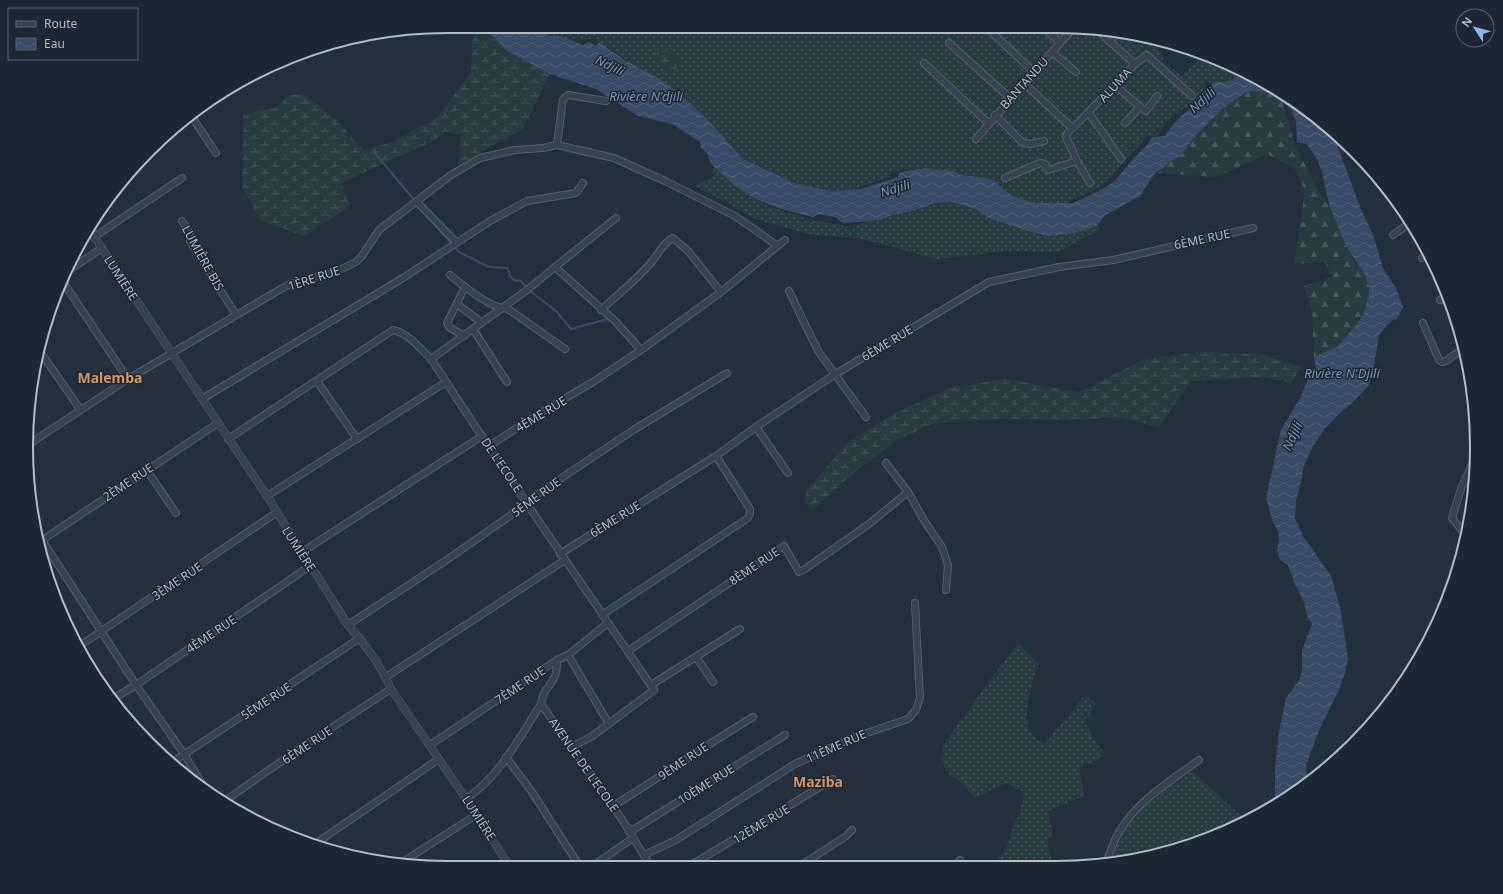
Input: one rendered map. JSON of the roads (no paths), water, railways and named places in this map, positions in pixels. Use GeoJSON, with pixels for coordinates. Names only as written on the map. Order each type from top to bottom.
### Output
{"type":"FeatureCollection","features":[{"type":"Feature","properties":{"kind":"street"},"geometry":{"type":"LineString","coordinates":[[992,33],[1034,72]]}},
{"type":"Feature","properties":{"kind":"street"},"geometry":{"type":"LineString","coordinates":[[1049,33],[1060,42]]}},
{"type":"Feature","properties":{"kind":"street","name":"BANTANDU"},"geometry":{"type":"LineString","coordinates":[[976,139],[988,123],[1068,33]]}},
{"type":"Feature","properties":{"kind":"street","name":"ALUMA"},"geometry":{"type":"LineString","coordinates":[[1074,127],[1135,64],[1104,36]]}},
{"type":"Feature","properties":{"kind":"street"},"geometry":{"type":"LineString","coordinates":[[1110,42],[1113,37]]}},
{"type":"Feature","properties":{"kind":"street"},"geometry":{"type":"LineString","coordinates":[[949,43],[1010,99]]}},
{"type":"Feature","properties":{"kind":"street"},"geometry":{"type":"LineString","coordinates":[[1052,52],[1076,72]]}},
{"type":"Feature","properties":{"kind":"street"},"geometry":{"type":"LineString","coordinates":[[1135,64],[1147,55],[1150,56],[1192,96]]}},
{"type":"Feature","properties":{"kind":"street"},"geometry":{"type":"LineString","coordinates":[[924,63],[988,123]]}},
{"type":"Feature","properties":{"kind":"street"},"geometry":{"type":"LineString","coordinates":[[1024,83],[1074,127],[1067,134],[1066,138],[1090,184]]}},
{"type":"Feature","properties":{"kind":"street"},"geometry":{"type":"LineString","coordinates":[[1115,85],[1146,111],[1157,96]]}},
{"type":"Feature","properties":{"kind":"street"},"geometry":{"type":"LineString","coordinates":[[606,101],[568,95],[562,99],[557,144],[614,158],[665,181],[735,216],[778,246]]}},
{"type":"Feature","properties":{"kind":"street"},"geometry":{"type":"LineString","coordinates":[[1125,123],[1140,107]]}},
{"type":"Feature","properties":{"kind":"street"},"geometry":{"type":"LineString","coordinates":[[1089,113],[1121,159]]}},
{"type":"Feature","properties":{"kind":"street"},"geometry":{"type":"LineString","coordinates":[[995,115],[1023,143],[1030,144],[1044,141]]}},
{"type":"Feature","properties":{"kind":"street"},"geometry":{"type":"LineString","coordinates":[[194,120],[216,153]]}},
{"type":"Feature","properties":{"kind":"street","name":"1ÈRE RUE"},"geometry":{"type":"LineString","coordinates":[[33,442],[80,409],[170,353],[284,287],[338,271],[356,262],[362,256],[379,230],[450,175],[480,158],[515,150],[543,148],[557,144]]}},
{"type":"Feature","properties":{"kind":"street"},"geometry":{"type":"LineString","coordinates":[[1005,178],[1040,163],[1045,164],[1048,170],[1077,161]]}},
{"type":"Feature","properties":{"kind":"street"},"geometry":{"type":"LineString","coordinates":[[94,237],[182,178]]}},
{"type":"Feature","properties":{"kind":"street"},"geometry":{"type":"LineString","coordinates":[[202,399],[451,248],[490,221],[527,201],[576,193],[583,183]]}},
{"type":"Feature","properties":{"kind":"street"},"geometry":{"type":"LineString","coordinates":[[416,202],[457,243]]}},
{"type":"Feature","properties":{"kind":"street"},"geometry":{"type":"LineString","coordinates":[[432,359],[503,307],[616,218]]}},
{"type":"Feature","properties":{"kind":"street","name":"LUMIÈRE BIS"},"geometry":{"type":"LineString","coordinates":[[182,221],[190,233],[190,241],[236,315]]}},
{"type":"Feature","properties":{"kind":"street"},"geometry":{"type":"LineString","coordinates":[[1393,235],[1406,226]]}},
{"type":"Feature","properties":{"kind":"street","name":"6ÈME RUE"},"geometry":{"type":"LineString","coordinates":[[560,554],[716,456],[756,427],[834,375],[989,282],[1059,267],[1113,260],[1253,228]]}},
{"type":"Feature","properties":{"kind":"street","name":"LUMIÈRE"},"geometry":{"type":"LineString","coordinates":[[92,234],[170,353],[218,422],[348,625],[360,638],[386,677],[391,689],[430,745],[506,861]]}},
{"type":"Feature","properties":{"kind":"street"},"geometry":{"type":"LineString","coordinates":[[601,310],[650,265],[673,238],[688,250],[721,292]]}},
{"type":"Feature","properties":{"kind":"street","name":"4ÈME RUE"},"geometry":{"type":"LineString","coordinates":[[489,446],[642,350],[721,292],[785,240]]}},
{"type":"Feature","properties":{"kind":"street"},"geometry":{"type":"LineString","coordinates":[[75,266],[102,248]]}},
{"type":"Feature","properties":{"kind":"street"},"geometry":{"type":"LineString","coordinates":[[555,267],[615,321],[642,350]]}},
{"type":"Feature","properties":{"kind":"street"},"geometry":{"type":"LineString","coordinates":[[450,275],[465,287],[496,306],[503,307],[565,349]]}},
{"type":"Feature","properties":{"kind":"street"},"geometry":{"type":"LineString","coordinates":[[66,287],[128,379]]}},
{"type":"Feature","properties":{"kind":"street"},"geometry":{"type":"LineString","coordinates":[[464,336],[447,325],[447,323],[465,287]]}},
{"type":"Feature","properties":{"kind":"street"},"geometry":{"type":"LineString","coordinates":[[789,291],[818,351],[866,417]]}},
{"type":"Feature","properties":{"kind":"street"},"geometry":{"type":"LineString","coordinates":[[457,304],[482,323]]}},
{"type":"Feature","properties":{"kind":"street"},"geometry":{"type":"LineString","coordinates":[[1423,323],[1439,360],[1442,362],[1446,361],[1459,352]]}},
{"type":"Feature","properties":{"kind":"street"},"geometry":{"type":"LineString","coordinates":[[473,329],[507,382]]}},
{"type":"Feature","properties":{"kind":"street","name":"DE L'ECOLE"},"geometry":{"type":"LineString","coordinates":[[317,381],[393,330],[407,336],[432,359],[564,560],[652,688]]}},
{"type":"Feature","properties":{"kind":"street"},"geometry":{"type":"LineString","coordinates":[[43,356],[80,409]]}},
{"type":"Feature","properties":{"kind":"street","name":"5ÈME RUE"},"geometry":{"type":"LineString","coordinates":[[348,625],[448,559],[527,504],[533,497],[635,429],[727,373]]}},
{"type":"Feature","properties":{"kind":"street"},"geometry":{"type":"LineString","coordinates":[[228,439],[317,381],[357,439]]}},
{"type":"Feature","properties":{"kind":"street"},"geometry":{"type":"LineString","coordinates":[[266,496],[446,382]]}},
{"type":"Feature","properties":{"kind":"street","name":"2ÈME RUE"},"geometry":{"type":"LineString","coordinates":[[43,539],[218,422]]}},
{"type":"Feature","properties":{"kind":"street"},"geometry":{"type":"LineString","coordinates":[[756,427],[788,473]]}},
{"type":"Feature","properties":{"kind":"street"},"geometry":{"type":"LineString","coordinates":[[302,552],[482,436]]}},
{"type":"Feature","properties":{"kind":"street"},"geometry":{"type":"LineString","coordinates":[[602,615],[748,518],[750,514],[749,506],[716,456]]}},
{"type":"Feature","properties":{"kind":"street"},"geometry":{"type":"LineString","coordinates":[[886,463],[908,492],[925,522],[942,547],[948,565],[946,590]]}},
{"type":"Feature","properties":{"kind":"street"},"geometry":{"type":"LineString","coordinates":[[146,469],[176,513]]}},
{"type":"Feature","properties":{"kind":"street"},"geometry":{"type":"LineString","coordinates":[[1461,531],[1452,518],[1461,489],[1469,471]]}},
{"type":"Feature","properties":{"kind":"street","name":"8ÈME RUE"},"geometry":{"type":"LineString","coordinates":[[628,651],[784,546],[800,572],[805,570],[869,524],[908,492]]}},
{"type":"Feature","properties":{"kind":"street","name":"3ÈME RUE"},"geometry":{"type":"LineString","coordinates":[[83,644],[276,513]]}},
{"type":"Feature","properties":{"kind":"street"},"geometry":{"type":"LineString","coordinates":[[46,550],[184,754],[198,777]]}},
{"type":"Feature","properties":{"kind":"street"},"geometry":{"type":"LineString","coordinates":[[386,677],[564,560]]}},
{"type":"Feature","properties":{"kind":"street","name":"4ÈME RUE"},"geometry":{"type":"LineString","coordinates":[[117,696],[310,566]]}},
{"type":"Feature","properties":{"kind":"street","name":"11ÈME RUE"},"geometry":{"type":"LineString","coordinates":[[644,856],[676,840],[795,764],[852,738],[908,719],[916,710],[920,698],[915,603]]}},
{"type":"Feature","properties":{"kind":"street","name":"7ÈME RUE"},"geometry":{"type":"LineString","coordinates":[[430,745],[557,660],[568,655],[608,623]]}},
{"type":"Feature","properties":{"kind":"street"},"geometry":{"type":"LineString","coordinates":[[571,747],[590,737],[609,724],[652,688],[696,657],[740,629]]}},
{"type":"Feature","properties":{"kind":"street","name":"5ÈME RUE"},"geometry":{"type":"LineString","coordinates":[[176,760],[360,638]]}},
{"type":"Feature","properties":{"kind":"street"},"geometry":{"type":"LineString","coordinates":[[568,655],[609,724]]}},
{"type":"Feature","properties":{"kind":"street"},"geometry":{"type":"LineString","coordinates":[[696,657],[713,682]]}},
{"type":"Feature","properties":{"kind":"street"},"geometry":{"type":"LineString","coordinates":[[466,799],[479,791],[490,779],[541,704],[542,695],[557,672],[557,660]]}},
{"type":"Feature","properties":{"kind":"street","name":"6ÈME RUE"},"geometry":{"type":"LineString","coordinates":[[228,798],[391,689]]}},
{"type":"Feature","properties":{"kind":"street","name":"AVENUE DE L'ECOLE"},"geometry":{"type":"LineString","coordinates":[[541,704],[613,806],[647,861]]}},
{"type":"Feature","properties":{"kind":"street","name":"9ÈME RUE"},"geometry":{"type":"LineString","coordinates":[[613,806],[656,780],[708,744],[753,717]]}},
{"type":"Feature","properties":{"kind":"street","name":"10ÈME RUE"},"geometry":{"type":"LineString","coordinates":[[627,827],[633,830],[785,735]]}},
{"type":"Feature","properties":{"kind":"street"},"geometry":{"type":"LineString","coordinates":[[506,757],[532,792],[576,861]]}},
{"type":"Feature","properties":{"kind":"street"},"geometry":{"type":"LineString","coordinates":[[320,841],[439,759]]}},
{"type":"Feature","properties":{"kind":"street"},"geometry":{"type":"LineString","coordinates":[[1109,857],[1118,833],[1133,812],[1154,793],[1198,760]]}},
{"type":"Feature","properties":{"kind":"street","name":"12ÈME RUE"},"geometry":{"type":"LineString","coordinates":[[698,861],[833,780]]}},
{"type":"Feature","properties":{"kind":"street"},"geometry":{"type":"LineString","coordinates":[[409,859],[476,815]]}},
{"type":"Feature","properties":{"kind":"street"},"geometry":{"type":"LineString","coordinates":[[807,861],[845,837],[852,830]]}},
{"type":"Feature","properties":{"kind":"street"},"geometry":{"type":"LineString","coordinates":[[600,861],[633,838]]}},
{"type":"Feature","properties":{"kind":"water"},"geometry":{"type":"Polygon","coordinates":[[[489,33],[543,33],[551,36],[560,36],[583,45],[589,42],[596,46],[599,42],[626,61],[660,79],[679,93],[708,120],[743,159],[793,183],[831,191],[861,189],[898,177],[899,173],[905,171],[926,168],[953,171],[962,175],[992,179],[1009,194],[1033,203],[1073,203],[1099,191],[1115,181],[1132,160],[1148,144],[1152,137],[1165,136],[1182,116],[1208,99],[1214,92],[1212,86],[1213,82],[1227,82],[1239,76],[1263,88],[1279,99],[1268,93],[1259,91],[1246,92],[1221,110],[1193,139],[1181,155],[1155,173],[1140,196],[1104,216],[1097,226],[1074,233],[1048,236],[1024,230],[989,218],[976,209],[952,202],[934,203],[919,209],[889,216],[882,220],[846,223],[841,222],[835,217],[819,214],[813,217],[785,210],[757,199],[741,190],[713,166],[707,153],[701,148],[700,142],[672,124],[638,116],[596,89],[550,74],[507,51],[489,33]]]}},
{"type":"Feature","properties":{"kind":"water"},"geometry":{"type":"Polygon","coordinates":[[[1283,101],[1308,119],[1336,143],[1360,207],[1373,235],[1383,268],[1396,288],[1403,307],[1397,319],[1391,321],[1379,335],[1373,372],[1369,385],[1326,427],[1313,446],[1303,468],[1296,500],[1295,518],[1303,536],[1331,576],[1341,612],[1348,659],[1338,692],[1319,730],[1306,765],[1307,776],[1275,798],[1275,769],[1279,732],[1286,698],[1300,679],[1302,670],[1302,650],[1312,624],[1307,616],[1304,602],[1288,565],[1280,560],[1277,550],[1279,540],[1278,531],[1273,522],[1266,498],[1281,430],[1301,396],[1310,373],[1316,368],[1314,357],[1338,346],[1363,315],[1369,295],[1369,286],[1364,273],[1346,246],[1329,204],[1322,172],[1317,159],[1307,144],[1297,142],[1296,121],[1291,110],[1283,101]]]}},
{"type":"Feature","properties":{"kind":"waterway"},"geometry":{"type":"LineString","coordinates":[[375,153],[415,201]]}},
{"type":"Feature","properties":{"kind":"waterway"},"geometry":{"type":"LineString","coordinates":[[436,226],[459,252],[489,267],[507,268],[510,276],[514,280],[521,281],[526,287]]}},
{"type":"Feature","properties":{"kind":"waterway"},"geometry":{"type":"LineString","coordinates":[[529,290],[557,312],[571,329],[608,319]]}},
{"type":"Feature","properties":{"kind":"district","name":"Malemba"},"geometry":{"type":"Point","coordinates":[110,377]}},
{"type":"Feature","properties":{"kind":"district","name":"Maziba"},"geometry":{"type":"Point","coordinates":[818,781]}},
{"type":"Feature","properties":{"kind":"water label","name":"Ndjili"},"geometry":{"type":"Point","coordinates":[610,65]}},
{"type":"Feature","properties":{"kind":"water label","name":"Rivière N'djili"},"geometry":{"type":"Point","coordinates":[646,96]}},
{"type":"Feature","properties":{"kind":"water label","name":"Ndjili"},"geometry":{"type":"Point","coordinates":[1202,100]}},
{"type":"Feature","properties":{"kind":"water label","name":"Ndjili"},"geometry":{"type":"Point","coordinates":[895,188]}},
{"type":"Feature","properties":{"kind":"water label","name":"Rivière N'Djili"},"geometry":{"type":"Point","coordinates":[1342,373]}},
{"type":"Feature","properties":{"kind":"water label","name":"Ndjili"},"geometry":{"type":"Point","coordinates":[1292,436]}}]}
